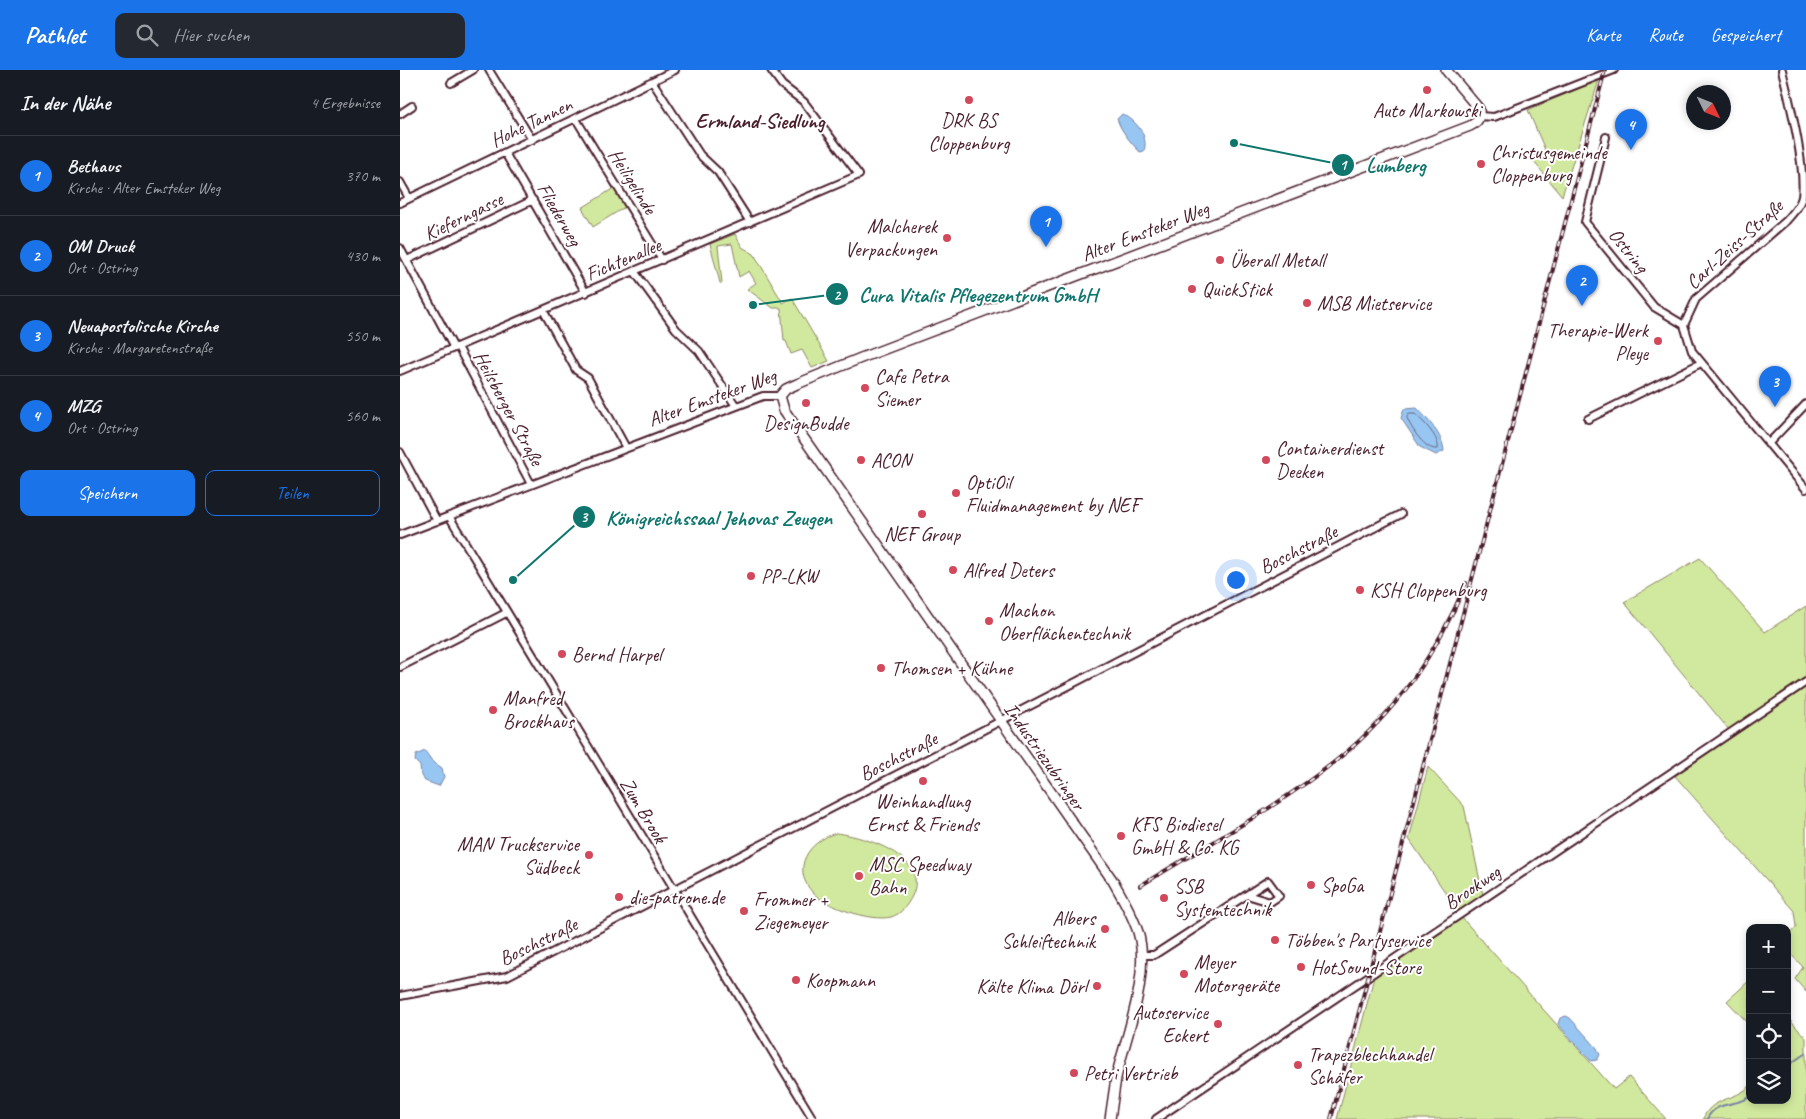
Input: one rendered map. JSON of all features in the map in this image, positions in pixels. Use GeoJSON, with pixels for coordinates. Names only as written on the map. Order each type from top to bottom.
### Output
{"type":"FeatureCollection","features":[{"type":"Feature","properties":{"kind":"street"},"geometry":{"type":"LineString","coordinates":[[451,83],[472,70]]}},
{"type":"Feature","properties":{"kind":"street"},"geometry":{"type":"LineString","coordinates":[[489,70],[532,140]]}},
{"type":"Feature","properties":{"kind":"street","name":"Hohe Tannen"},"geometry":{"type":"LineString","coordinates":[[400,203],[652,81],[660,73],[675,70]]}},
{"type":"Feature","properties":{"kind":"street","name":"Fichtenallee"},"geometry":{"type":"LineString","coordinates":[[400,371],[858,175],[804,102],[782,85],[771,70]]}},
{"type":"Feature","properties":{"kind":"street"},"geometry":{"type":"LineString","coordinates":[[1446,70],[1476,104],[1479,116],[1494,118],[1614,70]]}},
{"type":"Feature","properties":{"kind":"street","name":"Carl-Zeiss-Straße"},"geometry":{"type":"LineString","coordinates":[[1684,325],[1696,299],[1787,220],[1799,205],[1805,178],[1782,70]]}},
{"type":"Feature","properties":{"kind":"street"},"geometry":{"type":"LineString","coordinates":[[652,81],[700,155],[718,172],[750,222]]}},
{"type":"Feature","properties":{"kind":"street"},"geometry":{"type":"LineString","coordinates":[[400,114],[412,106]]}},
{"type":"Feature","properties":{"kind":"street","name":"Alter Emsteker Weg"},"geometry":{"type":"LineString","coordinates":[[400,535],[763,396],[780,396],[786,389],[797,384],[888,347],[1470,126],[1476,122],[1479,116]]}},
{"type":"Feature","properties":{"kind":"street","name":"Heiligelinde"},"geometry":{"type":"LineString","coordinates":[[576,119],[662,260]]}},
{"type":"Feature","properties":{"kind":"street","name":"Ostring"},"geometry":{"type":"LineString","coordinates":[[1606,137],[1585,222],[1654,307],[1684,325]]}},
{"type":"Feature","properties":{"kind":"street","name":"Fliederweg"},"geometry":{"type":"LineString","coordinates":[[505,153],[586,292]]}},
{"type":"Feature","properties":{"kind":"street"},"geometry":{"type":"LineString","coordinates":[[400,182],[409,198]]}},
{"type":"Feature","properties":{"kind":"street","name":"Kieferngasse"},"geometry":{"type":"LineString","coordinates":[[407,260],[533,200]]}},
{"type":"Feature","properties":{"kind":"street","name":"Heilsberger Straße"},"geometry":{"type":"LineString","coordinates":[[400,248],[531,484]]}},
{"type":"Feature","properties":{"kind":"street"},"geometry":{"type":"LineString","coordinates":[[634,271],[676,330],[699,351],[736,406]]}},
{"type":"Feature","properties":{"kind":"street"},"geometry":{"type":"LineString","coordinates":[[543,310],[576,370],[588,378],[626,448]]}},
{"type":"Feature","properties":{"kind":"street"},"geometry":{"type":"LineString","coordinates":[[1684,325],[1692,351],[1806,489]]}},
{"type":"Feature","properties":{"kind":"street"},"geometry":{"type":"LineString","coordinates":[[1588,419],[1701,363]]}},
{"type":"Feature","properties":{"kind":"street","name":"Industriezubringer"},"geometry":{"type":"LineString","coordinates":[[780,396],[784,410],[1120,894],[1138,933],[1141,955],[1138,991],[1116,1078],[1110,1119]]}},
{"type":"Feature","properties":{"kind":"street"},"geometry":{"type":"LineString","coordinates":[[1768,444],[1806,404]]}},
{"type":"Feature","properties":{"kind":"street"},"geometry":{"type":"LineString","coordinates":[[400,452],[437,521]]}},
{"type":"Feature","properties":{"kind":"street","name":"Boschstraße"},"geometry":{"type":"LineString","coordinates":[[400,996],[507,976],[1401,514]]}},
{"type":"Feature","properties":{"kind":"street","name":"Zum Brook"},"geometry":{"type":"LineString","coordinates":[[449,516],[506,614],[813,1119]]}},
{"type":"Feature","properties":{"kind":"street"},"geometry":{"type":"LineString","coordinates":[[400,667],[506,614]]}},
{"type":"Feature","properties":{"kind":"street","name":"Brookweg"},"geometry":{"type":"LineString","coordinates":[[1156,1119],[1806,682]]}},
{"type":"Feature","properties":{"kind":"street"},"geometry":{"type":"LineString","coordinates":[[1141,955],[1154,955],[1247,895]]}},
{"type":"Feature","properties":{"kind":"green space"},"geometry":{"type":"Polygon","coordinates":[[[1599,80],[1562,196],[1530,157],[1545,150],[1528,110],[1599,80]]]}},
{"type":"Feature","properties":{"kind":"green space"},"geometry":{"type":"Polygon","coordinates":[[[614,188],[625,207],[593,227],[582,208],[614,188]]]}},
{"type":"Feature","properties":{"kind":"green space"},"geometry":{"type":"Polygon","coordinates":[[[735,234],[742,247],[754,254],[783,303],[792,298],[829,361],[812,368],[802,350],[791,354],[786,341],[784,341],[781,308],[773,308],[747,289],[756,283],[749,271],[739,277],[732,244],[718,246],[722,283],[720,283],[710,244],[735,234]]]}},
{"type":"Feature","properties":{"kind":"green space"},"geometry":{"type":"Polygon","coordinates":[[[1700,558],[1765,632],[1806,606],[1806,679],[1729,730],[1624,602],[1700,558]]]}},
{"type":"Feature","properties":{"kind":"green space"},"geometry":{"type":"Polygon","coordinates":[[[1806,686],[1806,992],[1795,979],[1803,967],[1791,954],[1791,933],[1796,927],[1794,911],[1675,776],[1806,686]]]}},
{"type":"Feature","properties":{"kind":"green space"},"geometry":{"type":"Polygon","coordinates":[[[1428,767],[1464,806],[1483,895],[1458,911],[1409,839],[1428,767]]]}},
{"type":"Feature","properties":{"kind":"green space","name":"MSC Speedway Bahn"},"geometry":{"type":"Polygon","coordinates":[[[836,833],[877,844],[892,851],[904,860],[912,870],[915,882],[912,896],[901,912],[895,916],[883,918],[862,915],[839,908],[813,893],[806,884],[803,874],[803,865],[806,857],[818,842],[836,833]]]}},
{"type":"Feature","properties":{"kind":"green space"},"geometry":{"type":"Polygon","coordinates":[[[1462,918],[1614,1089],[1629,1077],[1666,1119],[1337,1119],[1374,977],[1462,918]]]}},
{"type":"Feature","properties":{"kind":"green space"},"geometry":{"type":"Polygon","coordinates":[[[1746,984],[1746,1021],[1727,1001],[1746,984]]]}},
{"type":"Feature","properties":{"kind":"green space"},"geometry":{"type":"Polygon","coordinates":[[[1791,1021],[1806,1038],[1806,1119],[1703,1119],[1707,1112],[1717,1103],[1746,1089],[1746,1104],[1791,1104],[1791,1021]]]}},
{"type":"Feature","properties":{"kind":"water"},"geometry":{"type":"Polygon","coordinates":[[[1122,114],[1132,120],[1143,134],[1145,140],[1144,151],[1140,152],[1121,128],[1117,119],[1122,114]]]}},
{"type":"Feature","properties":{"kind":"water"},"geometry":{"type":"Polygon","coordinates":[[[1417,408],[1438,434],[1444,451],[1436,455],[1420,447],[1401,418],[1404,409],[1417,408]]]}},
{"type":"Feature","properties":{"kind":"water"},"geometry":{"type":"Polygon","coordinates":[[[425,751],[432,761],[442,768],[444,777],[439,786],[425,781],[421,776],[420,766],[415,761],[416,755],[425,751]]]}},
{"type":"Feature","properties":{"kind":"water"},"geometry":{"type":"Polygon","coordinates":[[[1566,1016],[1597,1048],[1600,1055],[1597,1060],[1591,1061],[1558,1024],[1560,1018],[1566,1016]]]}},
{"type":"Feature","properties":{"kind":"waterway"},"geometry":{"type":"LineString","coordinates":[[1791,1063],[1806,1053]]}},
{"type":"Feature","properties":{"kind":"waterway"},"geometry":{"type":"LineString","coordinates":[[1707,1119],[1715,1109],[1746,1099]]}},
{"type":"Feature","properties":{"kind":"railway"},"geometry":{"type":"LineString","coordinates":[[1331,1119],[1605,70]]}},
{"type":"Feature","properties":{"kind":"railway"},"geometry":{"type":"LineString","coordinates":[[1140,886],[1241,826],[1291,793],[1315,777],[1359,741],[1378,722],[1413,680],[1442,633],[1466,583]]}},
{"type":"Feature","properties":{"kind":"place","name":"Auto Markowski"},"geometry":{"type":"Point","coordinates":[1427,90]}},
{"type":"Feature","properties":{"kind":"place","name":"DRK BS Cloppenburg"},"geometry":{"type":"Point","coordinates":[969,100]}},
{"type":"Feature","properties":{"kind":"place","name":"Lumberg"},"geometry":{"type":"Point","coordinates":[1234,143]}},
{"type":"Feature","properties":{"kind":"place","name":"MZG"},"geometry":{"type":"Point","coordinates":[1631,150]}},
{"type":"Feature","properties":{"kind":"place","name":"Christusgemeinde Cloppenburg"},"geometry":{"type":"Point","coordinates":[1481,164]}},
{"type":"Feature","properties":{"kind":"place","name":"Malcherek Verpackungen"},"geometry":{"type":"Point","coordinates":[947,238]}},
{"type":"Feature","properties":{"kind":"place","name":"Bethaus"},"geometry":{"type":"Point","coordinates":[1046,247]}},
{"type":"Feature","properties":{"kind":"place","name":"Überall Metall"},"geometry":{"type":"Point","coordinates":[1220,260]}},
{"type":"Feature","properties":{"kind":"place","name":"QuickStick"},"geometry":{"type":"Point","coordinates":[1192,289]}},
{"type":"Feature","properties":{"kind":"place","name":"MSB Mietservice"},"geometry":{"type":"Point","coordinates":[1307,303]}},
{"type":"Feature","properties":{"kind":"place","name":"Cura Vitalis Pflegezentrum GmbH"},"geometry":{"type":"Point","coordinates":[753,305]}},
{"type":"Feature","properties":{"kind":"place","name":"OM Druck"},"geometry":{"type":"Point","coordinates":[1582,306]}},
{"type":"Feature","properties":{"kind":"place","name":"Therapie-Werk Pleye"},"geometry":{"type":"Point","coordinates":[1658,341]}},
{"type":"Feature","properties":{"kind":"place","name":"Cafe Petra Siemer"},"geometry":{"type":"Point","coordinates":[865,388]}},
{"type":"Feature","properties":{"kind":"place","name":"DesignBudde"},"geometry":{"type":"Point","coordinates":[806,403]}},
{"type":"Feature","properties":{"kind":"place","name":"Neuapostolische Kirche"},"geometry":{"type":"Point","coordinates":[1775,407]}},
{"type":"Feature","properties":{"kind":"place","name":"ACON"},"geometry":{"type":"Point","coordinates":[861,460]}},
{"type":"Feature","properties":{"kind":"place","name":"Containerdienst Deeken"},"geometry":{"type":"Point","coordinates":[1266,460]}},
{"type":"Feature","properties":{"kind":"place","name":"OptiOil Fluidmanagement by NEF"},"geometry":{"type":"Point","coordinates":[956,493]}},
{"type":"Feature","properties":{"kind":"place","name":"NEF Group"},"geometry":{"type":"Point","coordinates":[922,514]}},
{"type":"Feature","properties":{"kind":"place","name":"Alfred Deters"},"geometry":{"type":"Point","coordinates":[953,570]}},
{"type":"Feature","properties":{"kind":"place","name":"PP-LKW"},"geometry":{"type":"Point","coordinates":[751,576]}},
{"type":"Feature","properties":{"kind":"place","name":"Königreichssaal Jehovas Zeugen"},"geometry":{"type":"Point","coordinates":[513,580]}},
{"type":"Feature","properties":{"kind":"place","name":"KSH Cloppenburg"},"geometry":{"type":"Point","coordinates":[1360,590]}},
{"type":"Feature","properties":{"kind":"place","name":"Machon Oberflächentechnik"},"geometry":{"type":"Point","coordinates":[989,621]}},
{"type":"Feature","properties":{"kind":"place","name":"Bernd Harpel"},"geometry":{"type":"Point","coordinates":[562,654]}},
{"type":"Feature","properties":{"kind":"place","name":"Thomsen + Kühne"},"geometry":{"type":"Point","coordinates":[881,668]}},
{"type":"Feature","properties":{"kind":"place","name":"Manfred Brockhaus"},"geometry":{"type":"Point","coordinates":[493,710]}},
{"type":"Feature","properties":{"kind":"place","name":"Weinhandlung Ernst & Friends"},"geometry":{"type":"Point","coordinates":[923,781]}},
{"type":"Feature","properties":{"kind":"place","name":"KFS Biodiesel GmbH & Co. KG"},"geometry":{"type":"Point","coordinates":[1121,836]}},
{"type":"Feature","properties":{"kind":"place","name":"MAN Truckservice Südbeck"},"geometry":{"type":"Point","coordinates":[589,855]}},
{"type":"Feature","properties":{"kind":"place","name":"MSC Speedway Bahn"},"geometry":{"type":"Point","coordinates":[859,876]}},
{"type":"Feature","properties":{"kind":"place","name":"SpoGa"},"geometry":{"type":"Point","coordinates":[1311,885]}},
{"type":"Feature","properties":{"kind":"place","name":"die-patrone.de"},"geometry":{"type":"Point","coordinates":[619,897]}},
{"type":"Feature","properties":{"kind":"place","name":"SSB Systemtechnik"},"geometry":{"type":"Point","coordinates":[1164,898]}},
{"type":"Feature","properties":{"kind":"place","name":"Frommer + Ziegemeyer"},"geometry":{"type":"Point","coordinates":[744,911]}},
{"type":"Feature","properties":{"kind":"place","name":"Albers Schleiftechnik"},"geometry":{"type":"Point","coordinates":[1105,929]}},
{"type":"Feature","properties":{"kind":"place","name":"Többen's Partyservice"},"geometry":{"type":"Point","coordinates":[1275,940]}},
{"type":"Feature","properties":{"kind":"place","name":"HotSound-Store"},"geometry":{"type":"Point","coordinates":[1301,967]}},
{"type":"Feature","properties":{"kind":"place","name":"Meyer Motorgeräte"},"geometry":{"type":"Point","coordinates":[1184,974]}},
{"type":"Feature","properties":{"kind":"place","name":"Koopmann"},"geometry":{"type":"Point","coordinates":[796,980]}},
{"type":"Feature","properties":{"kind":"place","name":"Kälte Klima Dörl"},"geometry":{"type":"Point","coordinates":[1097,986]}},
{"type":"Feature","properties":{"kind":"place","name":"Autoservice Eckert"},"geometry":{"type":"Point","coordinates":[1218,1024]}},
{"type":"Feature","properties":{"kind":"place","name":"Trapezblechhandel Schäfer"},"geometry":{"type":"Point","coordinates":[1298,1065]}},
{"type":"Feature","properties":{"kind":"place","name":"Petri Vertrieb"},"geometry":{"type":"Point","coordinates":[1074,1073]}},
{"type":"Feature","properties":{"kind":"district","name":"Ermland-Siedlung"},"geometry":{"type":"Point","coordinates":[760,121]}}]}
